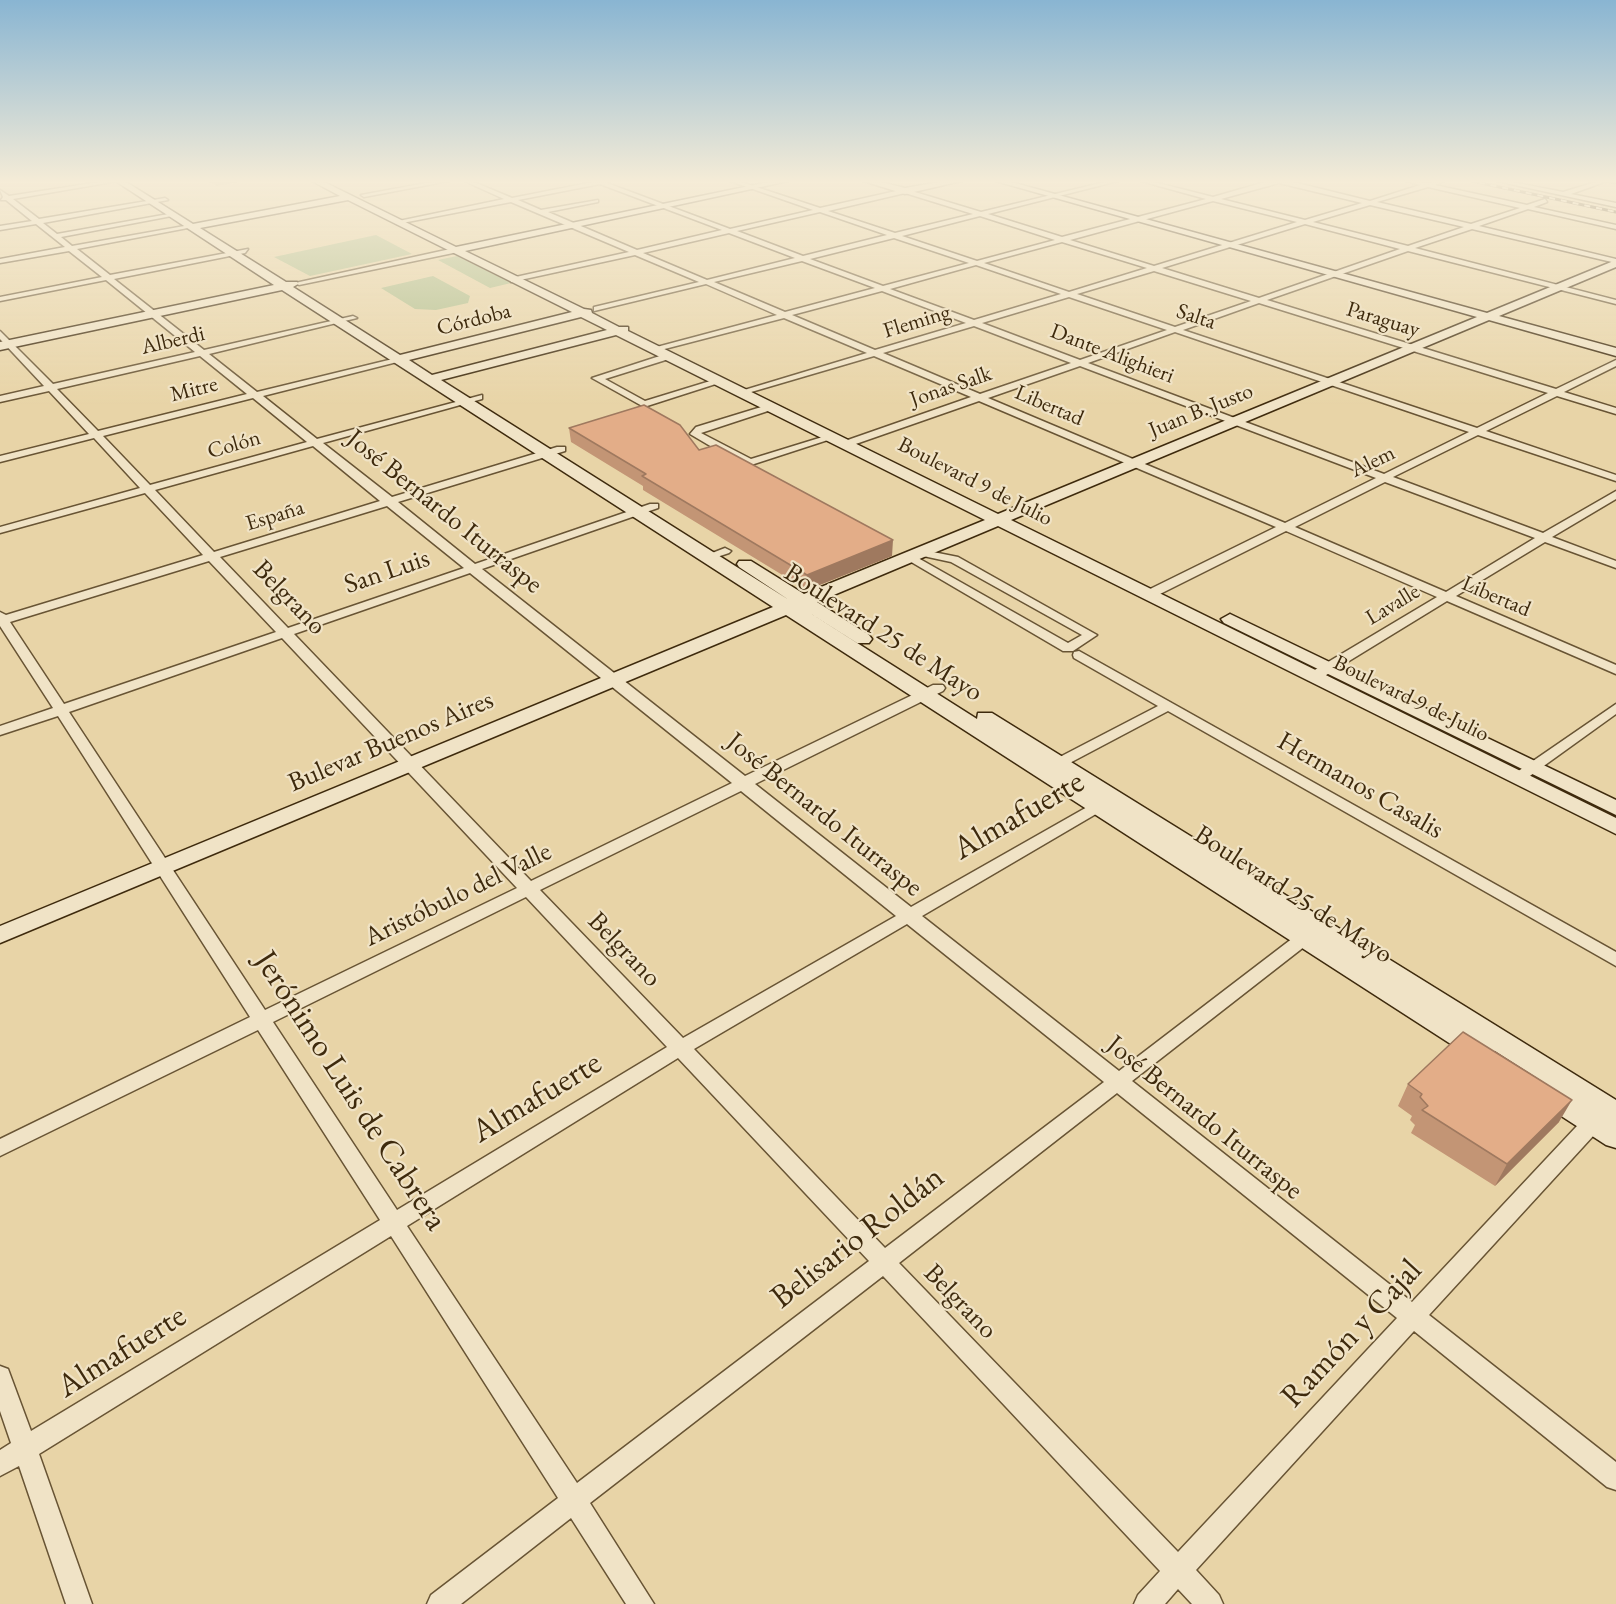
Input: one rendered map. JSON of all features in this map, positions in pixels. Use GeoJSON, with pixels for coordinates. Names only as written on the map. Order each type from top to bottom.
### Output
{"type":"FeatureCollection","features":[{"type":"Feature","properties":{"kind":"main road","name":"Boulevard 25 de Mayo"},"geometry":{"type":"LineString","coordinates":[[244,255],[353,318],[444,375],[472,399]]}},
{"type":"Feature","properties":{"kind":"main road","name":"Boulevard 9 de Julio"},"geometry":{"type":"LineString","coordinates":[[473,255],[514,280],[656,350],[671,351],[759,388],[1014,512],[1156,591]]}},
{"type":"Feature","properties":{"kind":"main road","name":"Boulevard 9 de Julio"},"geometry":{"type":"LineString","coordinates":[[479,255],[529,276],[633,327],[720,381],[996,520],[1156,591],[1524,773],[1616,827]]}},
{"type":"Feature","properties":{"kind":"main road"},"geometry":{"type":"LineString","coordinates":[[1271,255],[1616,352]]}},
{"type":"Feature","properties":{"kind":"main road","name":"Juan B. Justo"},"geometry":{"type":"LineString","coordinates":[[794,603],[1616,262]]}},
{"type":"Feature","properties":{"kind":"main road"},"geometry":{"type":"LineString","coordinates":[[3,341],[290,283]]}},
{"type":"Feature","properties":{"kind":"main road","name":"Boulevard 25 de Mayo"},"geometry":{"type":"LineString","coordinates":[[290,283],[340,321],[398,359],[430,379],[472,399],[646,509],[714,549],[930,691],[1605,1115],[1616,1137]]}},
{"type":"Feature","properties":{"kind":"main road","name":"Córdoba"},"geometry":{"type":"LineString","coordinates":[[398,359],[597,309]]}},
{"type":"Feature","properties":{"kind":"main road"},"geometry":{"type":"LineString","coordinates":[[430,379],[633,327]]}},
{"type":"Feature","properties":{"kind":"main road","name":"Boulevard 25 de Mayo"},"geometry":{"type":"LineString","coordinates":[[646,509],[670,516]]}},
{"type":"Feature","properties":{"kind":"main road","name":"Bulevar Buenos Aires"},"geometry":{"type":"LineString","coordinates":[[0,934],[794,603]]}},
{"type":"Feature","properties":{"kind":"main road","name":"Boulevard 25 de Mayo"},"geometry":{"type":"LineString","coordinates":[[930,691],[1059,763],[1106,802]]}},
{"type":"Feature","properties":{"kind":"main road","name":"Boulevard 9 de Julio"},"geometry":{"type":"LineString","coordinates":[[1524,773],[1616,808]]}},
{"type":"Feature","properties":{"kind":"street"},"geometry":{"type":"LineString","coordinates":[[0,261],[34,255]]}},
{"type":"Feature","properties":{"kind":"street","name":"José Bernardo Iturraspe"},"geometry":{"type":"LineString","coordinates":[[79,255],[1616,1478]]}},
{"type":"Feature","properties":{"kind":"street"},"geometry":{"type":"LineString","coordinates":[[0,298],[225,255]]}},
{"type":"Feature","properties":{"kind":"street"},"geometry":{"type":"LineString","coordinates":[[290,283],[423,255]]}},
{"type":"Feature","properties":{"kind":"street"},"geometry":{"type":"LineString","coordinates":[[514,280],[626,255]]}},
{"type":"Feature","properties":{"kind":"street","name":"Libertad"},"geometry":{"type":"LineString","coordinates":[[639,255],[980,397],[1616,670]]}},
{"type":"Feature","properties":{"kind":"street","name":"Dante Alighieri"},"geometry":{"type":"LineString","coordinates":[[795,255],[1616,565]]}},
{"type":"Feature","properties":{"kind":"street","name":"Córdoba"},"geometry":{"type":"LineString","coordinates":[[597,309],[816,255]]}},
{"type":"Feature","properties":{"kind":"street","name":"Salta"},"geometry":{"type":"LineString","coordinates":[[951,255],[1616,478]]}},
{"type":"Feature","properties":{"kind":"street"},"geometry":{"type":"LineString","coordinates":[[720,381],[649,404],[641,403],[598,381],[599,376],[671,351],[786,316],[1009,255]]}},
{"type":"Feature","properties":{"kind":"street","name":"Paraguay"},"geometry":{"type":"LineString","coordinates":[[1110,255],[1616,411]]}},
{"type":"Feature","properties":{"kind":"street","name":"Fleming"},"geometry":{"type":"LineString","coordinates":[[744,393],[1203,255]]}},
{"type":"Feature","properties":{"kind":"street","name":"Jonas Salk"},"geometry":{"type":"LineString","coordinates":[[846,444],[1389,255]]}},
{"type":"Feature","properties":{"kind":"street"},"geometry":{"type":"LineString","coordinates":[[1435,255],[1616,302]]}},
{"type":"Feature","properties":{"kind":"street"},"geometry":{"type":"LineString","coordinates":[[1587,255],[1616,262]]}},
{"type":"Feature","properties":{"kind":"street","name":"Alberdi"},"geometry":{"type":"LineString","coordinates":[[0,399],[353,318]]}},
{"type":"Feature","properties":{"kind":"street","name":"Belgrano"},"geometry":{"type":"LineString","coordinates":[[3,341],[148,489],[1210,1604]]}},
{"type":"Feature","properties":{"kind":"street","name":"Mitre"},"geometry":{"type":"LineString","coordinates":[[0,459],[398,359]]}},
{"type":"Feature","properties":{"kind":"street","name":"Alem"},"geometry":{"type":"LineString","coordinates":[[1156,591],[1616,363]]}},
{"type":"Feature","properties":{"kind":"street","name":"Colón"},"geometry":{"type":"LineString","coordinates":[[0,530],[472,399]]}},
{"type":"Feature","properties":{"kind":"street"},"geometry":{"type":"LineString","coordinates":[[771,406],[699,429],[695,434],[738,458],[757,462],[832,437]]}},
{"type":"Feature","properties":{"kind":"street","name":"España"},"geometry":{"type":"LineString","coordinates":[[1,619],[554,451]]}},
{"type":"Feature","properties":{"kind":"street","name":"Lavalle"},"geometry":{"type":"LineString","coordinates":[[1320,672],[1616,494]]}},
{"type":"Feature","properties":{"kind":"street","name":"San Luis"},"geometry":{"type":"LineString","coordinates":[[0,731],[646,509]]}},
{"type":"Feature","properties":{"kind":"street"},"geometry":{"type":"LineString","coordinates":[[913,554],[954,559],[1091,636],[1073,651]]}},
{"type":"Feature","properties":{"kind":"street","name":"Hermanos Casalis"},"geometry":{"type":"LineString","coordinates":[[913,554],[1168,706],[1616,960]]}},
{"type":"Feature","properties":{"kind":"street","name":"Jerónimo Luis de Cabrera"},"geometry":{"type":"LineString","coordinates":[[1,619],[641,1604]]}},
{"type":"Feature","properties":{"kind":"street","name":"Aristóbulo del Valle"},"geometry":{"type":"LineString","coordinates":[[0,1148],[930,691]]}},
{"type":"Feature","properties":{"kind":"street"},"geometry":{"type":"LineString","coordinates":[[1059,763],[1168,706]]}},
{"type":"Feature","properties":{"kind":"street"},"geometry":{"type":"LineString","coordinates":[[1524,773],[1616,708]]}},
{"type":"Feature","properties":{"kind":"street","name":"Almafuerte"},"geometry":{"type":"LineString","coordinates":[[0,1464],[680,1048],[1106,802]]}},
{"type":"Feature","properties":{"kind":"street","name":"Belisario Roldán"},"geometry":{"type":"LineString","coordinates":[[440,1604],[1311,932]]}},
{"type":"Feature","properties":{"kind":"street","name":"Ramón y Cajal"},"geometry":{"type":"LineString","coordinates":[[1147,1604],[1413,1317],[1605,1115]]}},
{"type":"Feature","properties":{"kind":"street"},"geometry":{"type":"LineString","coordinates":[[0,1377],[79,1604]]}},
{"type":"Feature","properties":{"kind":"green space"},"geometry":{"type":"Polygon","coordinates":[[[284,255],[408,255],[310,276],[274,257],[284,255]]]}},
{"type":"Feature","properties":{"kind":"green space"},"geometry":{"type":"Polygon","coordinates":[[[457,256],[511,283],[490,288],[438,260],[457,256]]]}},
{"type":"Feature","properties":{"kind":"green space"},"geometry":{"type":"Polygon","coordinates":[[[433,276],[470,296],[468,303],[436,310],[415,309],[381,288],[433,276]]]}},
{"type":"Feature","properties":{"kind":"building"},"geometry":{"type":"Polygon","coordinates":[[[644,405],[680,425],[699,450],[716,445],[893,540],[807,575],[642,476],[646,474],[569,428],[644,405]]]}},
{"type":"Feature","properties":{"kind":"building"},"geometry":{"type":"Polygon","coordinates":[[[1463,1032],[1572,1100],[1507,1164],[1422,1110],[1428,1106],[1420,1097],[1422,1094],[1408,1084],[1463,1032]]]}}]}
